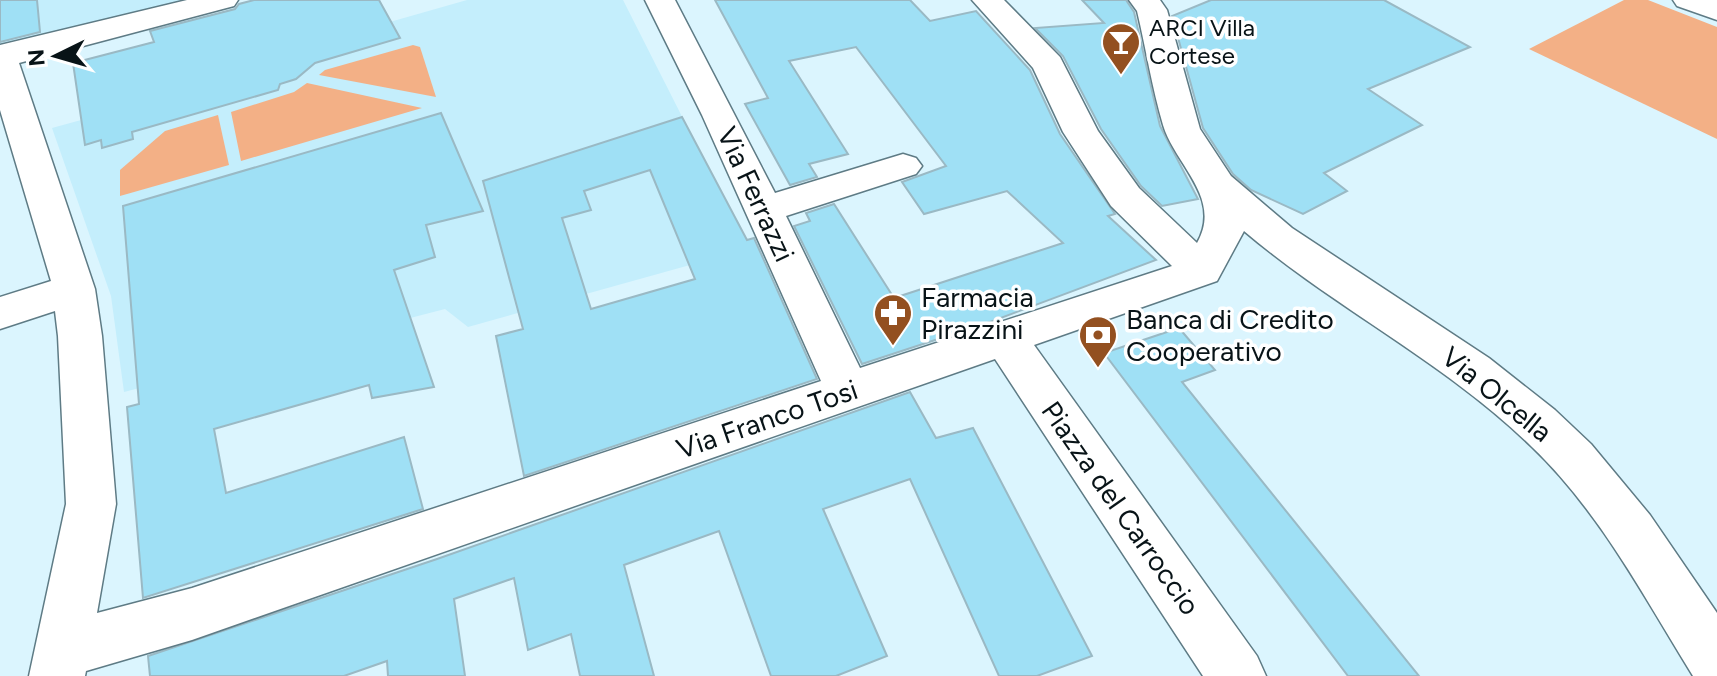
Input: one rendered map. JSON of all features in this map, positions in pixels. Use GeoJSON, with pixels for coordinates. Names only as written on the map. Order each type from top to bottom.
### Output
{"type":"FeatureCollection","features":[{"type":"Feature","properties":{"kind":"street"},"geometry":{"type":"LineString","coordinates":[[60,663],[91,504],[74,289],[0,57],[223,0]]}},
{"type":"Feature","properties":{"kind":"street","name":"Via Ferrazzi"},"geometry":{"type":"LineString","coordinates":[[660,0],[764,210],[848,391]]}},
{"type":"Feature","properties":{"kind":"street"},"geometry":{"type":"LineString","coordinates":[[987,0],[1048,64],[1081,132],[1125,197],[1202,271],[1225,229],[1218,185],[1182,129],[1160,3]]}},
{"type":"Feature","properties":{"kind":"street"},"geometry":{"type":"LineString","coordinates":[[1688,0],[1717,11]]}},
{"type":"Feature","properties":{"kind":"street"},"geometry":{"type":"LineString","coordinates":[[764,210],[903,166]]}},
{"type":"Feature","properties":{"kind":"street","name":"Via Olcella"},"geometry":{"type":"LineString","coordinates":[[1218,185],[1242,211],[1306,262],[1471,368],[1574,457],[1605,495],[1717,663]]}},
{"type":"Feature","properties":{"kind":"street","name":"Via Franco Tosi"},"geometry":{"type":"LineString","coordinates":[[60,663],[192,614],[1202,271]]}},
{"type":"Feature","properties":{"kind":"street"},"geometry":{"type":"LineString","coordinates":[[0,313],[74,289]]}},
{"type":"Feature","properties":{"kind":"street","name":"Piazza del Carroccio"},"geometry":{"type":"LineString","coordinates":[[1005,339],[1237,676]]}},
{"type":"Feature","properties":{"kind":"shaded area"},"geometry":{"type":"Polygon","coordinates":[[[0,0],[201,0],[23,46],[0,44],[0,0]]]}},
{"type":"Feature","properties":{"kind":"shaded area"},"geometry":{"type":"Polygon","coordinates":[[[467,0],[623,0],[706,164],[690,265],[468,327],[445,309],[124,392],[111,296],[52,128],[278,66],[274,55],[467,0]]]}},
{"type":"Feature","properties":{"kind":"shaded area"},"geometry":{"type":"Polygon","coordinates":[[[1624,0],[1648,0],[1717,27],[1717,139],[1529,49],[1624,0]]]}},
{"type":"Feature","properties":{"kind":"shaded area"},"geometry":{"type":"Polygon","coordinates":[[[413,45],[420,47],[436,97],[319,75],[325,70],[413,45]]]}},
{"type":"Feature","properties":{"kind":"shaded area"},"geometry":{"type":"Polygon","coordinates":[[[307,83],[422,108],[241,161],[231,112],[294,92],[307,83]]]}},
{"type":"Feature","properties":{"kind":"shaded area"},"geometry":{"type":"Polygon","coordinates":[[[218,115],[229,165],[120,196],[120,170],[165,131],[218,115]]]}},
{"type":"Feature","properties":{"kind":"building"},"geometry":{"type":"Polygon","coordinates":[[[0,0],[37,0],[40,32],[0,42],[0,0]]]}},
{"type":"Feature","properties":{"kind":"building"},"geometry":{"type":"Polygon","coordinates":[[[254,0],[379,0],[400,38],[315,63],[296,79],[280,84],[278,90],[132,132],[133,139],[102,148],[101,140],[85,145],[73,63],[154,42],[150,31],[235,9],[239,4],[254,0]]]}},
{"type":"Feature","properties":{"kind":"building"},"geometry":{"type":"Polygon","coordinates":[[[715,0],[910,0],[930,21],[976,11],[1030,70],[1060,134],[1115,214],[1108,216],[1156,260],[990,322],[862,364],[794,226],[810,221],[806,213],[834,204],[894,298],[1063,243],[1007,191],[924,214],[902,182],[946,166],[856,47],[789,61],[848,154],[809,164],[817,177],[790,185],[745,104],[768,98],[715,0]]]}},
{"type":"Feature","properties":{"kind":"building"},"geometry":{"type":"Polygon","coordinates":[[[1082,0],[1126,0],[1134,12],[1160,126],[1198,199],[1162,206],[1141,186],[1101,129],[1063,56],[1035,28],[1104,23],[1082,0]]]}},
{"type":"Feature","properties":{"kind":"building"},"geometry":{"type":"Polygon","coordinates":[[[1211,0],[1384,0],[1470,47],[1368,89],[1422,125],[1324,173],[1347,191],[1303,214],[1251,190],[1233,174],[1203,128],[1172,16],[1211,0]]]}},
{"type":"Feature","properties":{"kind":"building"},"geometry":{"type":"Polygon","coordinates":[[[441,113],[483,211],[426,225],[435,257],[394,270],[434,387],[372,398],[369,385],[214,429],[226,493],[404,437],[423,509],[143,598],[127,407],[139,404],[123,206],[441,113]]]}},
{"type":"Feature","properties":{"kind":"building"},"geometry":{"type":"Polygon","coordinates":[[[682,117],[747,240],[754,238],[817,379],[524,476],[496,336],[523,329],[483,181],[682,117]],[[650,170],[584,191],[591,210],[562,218],[591,309],[695,279],[650,170]]]}},
{"type":"Feature","properties":{"kind":"building"},"geometry":{"type":"Polygon","coordinates":[[[1179,328],[1215,370],[1182,382],[1419,676],[1348,676],[1104,353],[1179,328]]]}},
{"type":"Feature","properties":{"kind":"building"},"geometry":{"type":"Polygon","coordinates":[[[910,392],[936,438],[973,428],[1092,656],[1037,676],[999,676],[910,479],[823,509],[887,656],[836,676],[771,676],[719,531],[624,565],[654,676],[580,676],[571,634],[528,650],[514,578],[454,599],[465,676],[388,676],[387,661],[344,676],[150,676],[148,656],[437,559],[910,392]]]}},
{"type":"Feature","properties":{"kind":"place","name":"ARCI Villa Cortese"},"geometry":{"type":"Point","coordinates":[1121,76]}},
{"type":"Feature","properties":{"kind":"place","name":"Farmacia Pirazzini"},"geometry":{"type":"Point","coordinates":[893,347]}},
{"type":"Feature","properties":{"kind":"place","name":"Banca di Credito Cooperativo"},"geometry":{"type":"Point","coordinates":[1098,369]}}]}
